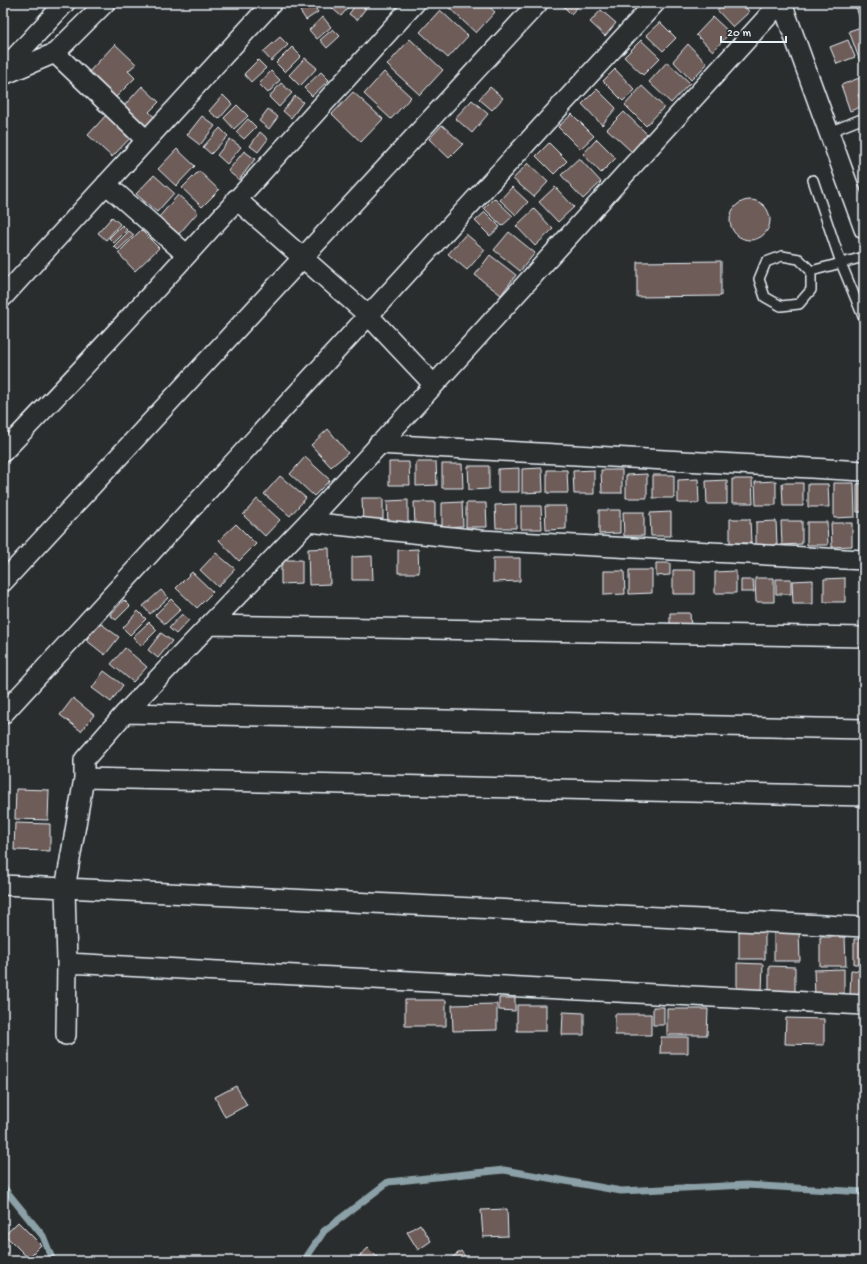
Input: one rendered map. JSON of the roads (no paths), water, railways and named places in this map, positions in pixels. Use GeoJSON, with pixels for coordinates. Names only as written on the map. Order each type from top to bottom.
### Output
{"type":"FeatureCollection","features":[{"type":"Feature","properties":{"kind":"street"},"geometry":{"type":"LineString","coordinates":[[3,70],[66,3]]}},
{"type":"Feature","properties":{"kind":"street"},"geometry":{"type":"LineString","coordinates":[[3,75],[55,53],[105,3]]}},
{"type":"Feature","properties":{"kind":"street"},"geometry":{"type":"LineString","coordinates":[[3,298],[272,3]]}},
{"type":"Feature","properties":{"kind":"street"},"geometry":{"type":"LineString","coordinates":[[3,452],[187,255],[236,199],[415,3]]}},
{"type":"Feature","properties":{"kind":"street"},"geometry":{"type":"LineString","coordinates":[[3,582],[538,3]]}},
{"type":"Feature","properties":{"kind":"street"},"geometry":{"type":"LineString","coordinates":[[3,714],[656,3]]}},
{"type":"Feature","properties":{"kind":"street"},"geometry":{"type":"LineString","coordinates":[[66,1035],[67,963],[65,888],[84,778],[84,760],[124,713],[308,522],[781,3],[864,228]]}},
{"type":"Feature","properties":{"kind":"street"},"geometry":{"type":"LineString","coordinates":[[55,53],[146,140]]}},
{"type":"Feature","properties":{"kind":"street"},"geometry":{"type":"LineString","coordinates":[[106,184],[187,255]]}},
{"type":"Feature","properties":{"kind":"street"},"geometry":{"type":"LineString","coordinates":[[236,199],[301,258],[369,316],[434,385]]}},
{"type":"Feature","properties":{"kind":"street"},"geometry":{"type":"LineString","coordinates":[[378,444],[864,471]]}},
{"type":"Feature","properties":{"kind":"street"},"geometry":{"type":"LineString","coordinates":[[308,522],[480,540],[864,560]]}},
{"type":"Feature","properties":{"kind":"street"},"geometry":{"type":"LineString","coordinates":[[210,625],[864,637]]}},
{"type":"Feature","properties":{"kind":"street"},"geometry":{"type":"LineString","coordinates":[[124,713],[864,729]]}},
{"type":"Feature","properties":{"kind":"street"},"geometry":{"type":"LineString","coordinates":[[84,778],[864,796]]}},
{"type":"Feature","properties":{"kind":"street"},"geometry":{"type":"LineString","coordinates":[[3,885],[864,927]]}},
{"type":"Feature","properties":{"kind":"street"},"geometry":{"type":"LineString","coordinates":[[67,963],[864,1004]]}},
{"type":"Feature","properties":{"kind":"lane"},"geometry":{"type":"LineString","coordinates":[[829,132],[864,118]]}},
{"type":"Feature","properties":{"kind":"lane"},"geometry":{"type":"LineString","coordinates":[[813,180],[841,263],[864,319]]}},
{"type":"Feature","properties":{"kind":"lane"},"geometry":{"type":"LineString","coordinates":[[782,256],[799,260],[811,271],[811,290],[799,304],[781,306],[765,297],[759,279],[766,262],[782,256]]}},
{"type":"Feature","properties":{"kind":"lane"},"geometry":{"type":"LineString","coordinates":[[811,271],[864,257]]}},
{"type":"Feature","properties":{"kind":"waterway"},"geometry":{"type":"LineString","coordinates":[[304,1261],[324,1231],[388,1182],[504,1170],[621,1191],[746,1185],[864,1192]]}},
{"type":"Feature","properties":{"kind":"waterway"},"geometry":{"type":"LineString","coordinates":[[3,1187],[43,1236],[53,1261]]}}]}
